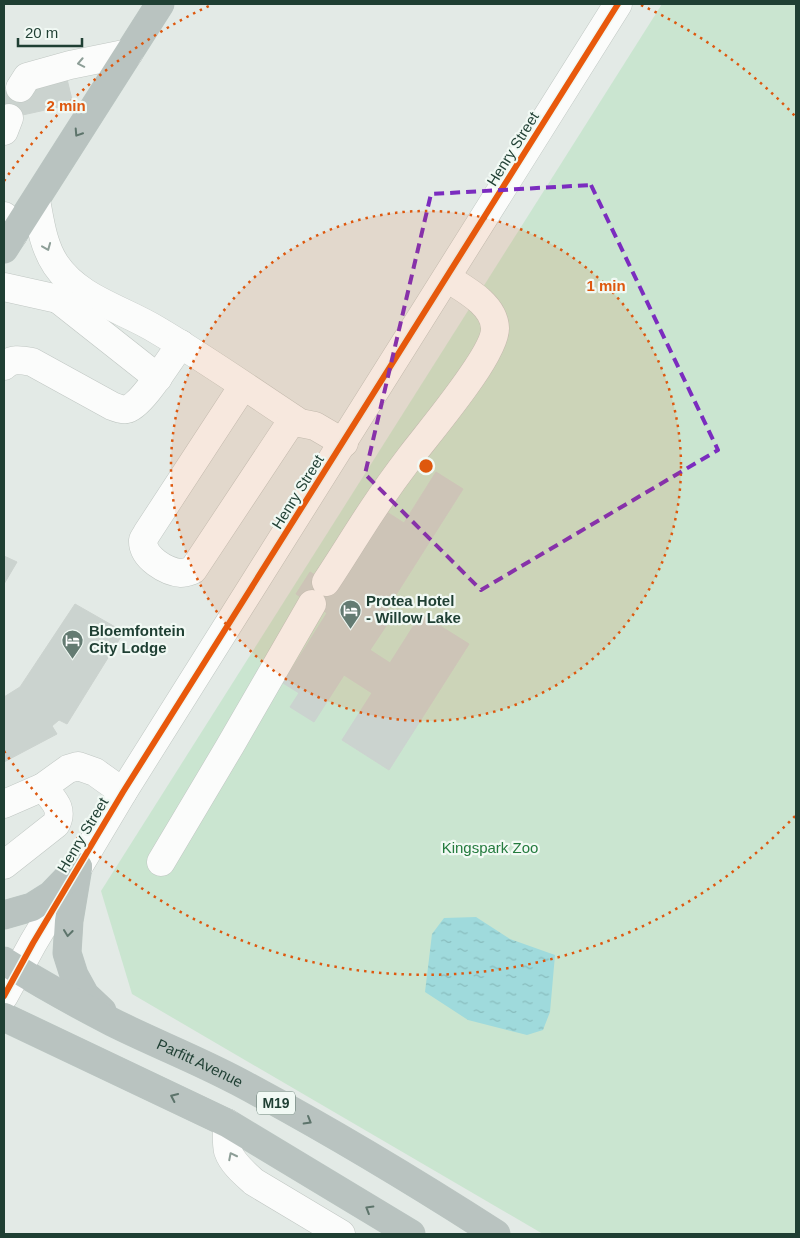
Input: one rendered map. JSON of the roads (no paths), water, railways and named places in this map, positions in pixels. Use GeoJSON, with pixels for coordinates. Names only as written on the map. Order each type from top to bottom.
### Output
{"type":"FeatureCollection","features":[{"type":"Feature","properties":{"kind":"highway"},"geometry":{"type":"LineString","coordinates":[[7,233],[36,200],[160,4]]}},
{"type":"Feature","properties":{"kind":"highway"},"geometry":{"type":"LineString","coordinates":[[4,915],[32,906],[52,895],[78,868]]}},
{"type":"Feature","properties":{"kind":"highway"},"geometry":{"type":"LineString","coordinates":[[78,868],[69,921],[67,953],[74,975],[85,995],[114,1023]]}},
{"type":"Feature","properties":{"kind":"highway","name":"Parfitt Avenue"},"geometry":{"type":"LineString","coordinates":[[11,965],[46,988],[114,1023],[238,1082],[412,1180],[496,1234]]}},
{"type":"Feature","properties":{"kind":"highway","name":"M19"},"geometry":{"type":"LineString","coordinates":[[4,1017],[227,1123],[411,1234]]}},
{"type":"Feature","properties":{"kind":"highway"},"geometry":{"type":"LineString","coordinates":[[412,1180],[449,1216],[476,1234]]}},
{"type":"Feature","properties":{"kind":"street","name":"Henry Street"},"geometry":{"type":"LineString","coordinates":[[4,996],[11,965],[78,868],[123,792],[447,278],[615,5]]}},
{"type":"Feature","properties":{"kind":"street"},"geometry":{"type":"LineString","coordinates":[[17,81],[70,65],[129,53]]}},
{"type":"Feature","properties":{"kind":"street"},"geometry":{"type":"LineString","coordinates":[[36,200],[45,245],[55,264],[70,282],[95,299],[146,323],[180,344],[297,421],[306,437],[340,449]]}},
{"type":"Feature","properties":{"kind":"street"},"geometry":{"type":"LineString","coordinates":[[161,862],[319,593],[373,509],[469,379],[494,340],[496,326],[490,312],[476,298],[447,278]]}},
{"type":"Feature","properties":{"kind":"street"},"geometry":{"type":"LineString","coordinates":[[4,287],[58,299],[95,299]]}},
{"type":"Feature","properties":{"kind":"street"},"geometry":{"type":"LineString","coordinates":[[58,299],[158,378]]}},
{"type":"Feature","properties":{"kind":"street"},"geometry":{"type":"LineString","coordinates":[[4,366],[7,363],[18,360],[32,362],[120,409],[128,410],[137,404],[158,378],[180,344]]}},
{"type":"Feature","properties":{"kind":"street"},"geometry":{"type":"LineString","coordinates":[[243,386],[146,533],[143,541],[145,548],[149,556],[157,563],[170,571],[183,573],[193,570],[297,421]]}},
{"type":"Feature","properties":{"kind":"street"},"geometry":{"type":"LineString","coordinates":[[4,804],[43,787],[68,769],[78,766],[95,772],[123,792]]}},
{"type":"Feature","properties":{"kind":"street"},"geometry":{"type":"LineString","coordinates":[[4,865],[8,864],[56,824],[60,816],[58,808],[43,787]]}},
{"type":"Feature","properties":{"kind":"street"},"geometry":{"type":"LineString","coordinates":[[227,1123],[228,1150],[235,1163],[254,1182],[341,1234]]}},
{"type":"Feature","properties":{"kind":"water"},"geometry":{"type":"Polygon","coordinates":[[[476,917],[510,939],[555,955],[550,1012],[543,1030],[527,1035],[468,1020],[425,992],[432,934],[444,918],[476,917]]]}},
{"type":"Feature","properties":{"kind":"place","name":"Protea Hotel - Willow Lake"},"geometry":{"type":"Point","coordinates":[350,629]}},
{"type":"Feature","properties":{"kind":"place","name":"Bloemfontein City Lodge"},"geometry":{"type":"Point","coordinates":[73,659]}},
{"type":"Feature","properties":{"kind":"park label","name":"Kingspark Zoo"},"geometry":{"type":"Point","coordinates":[490,848]}}]}
